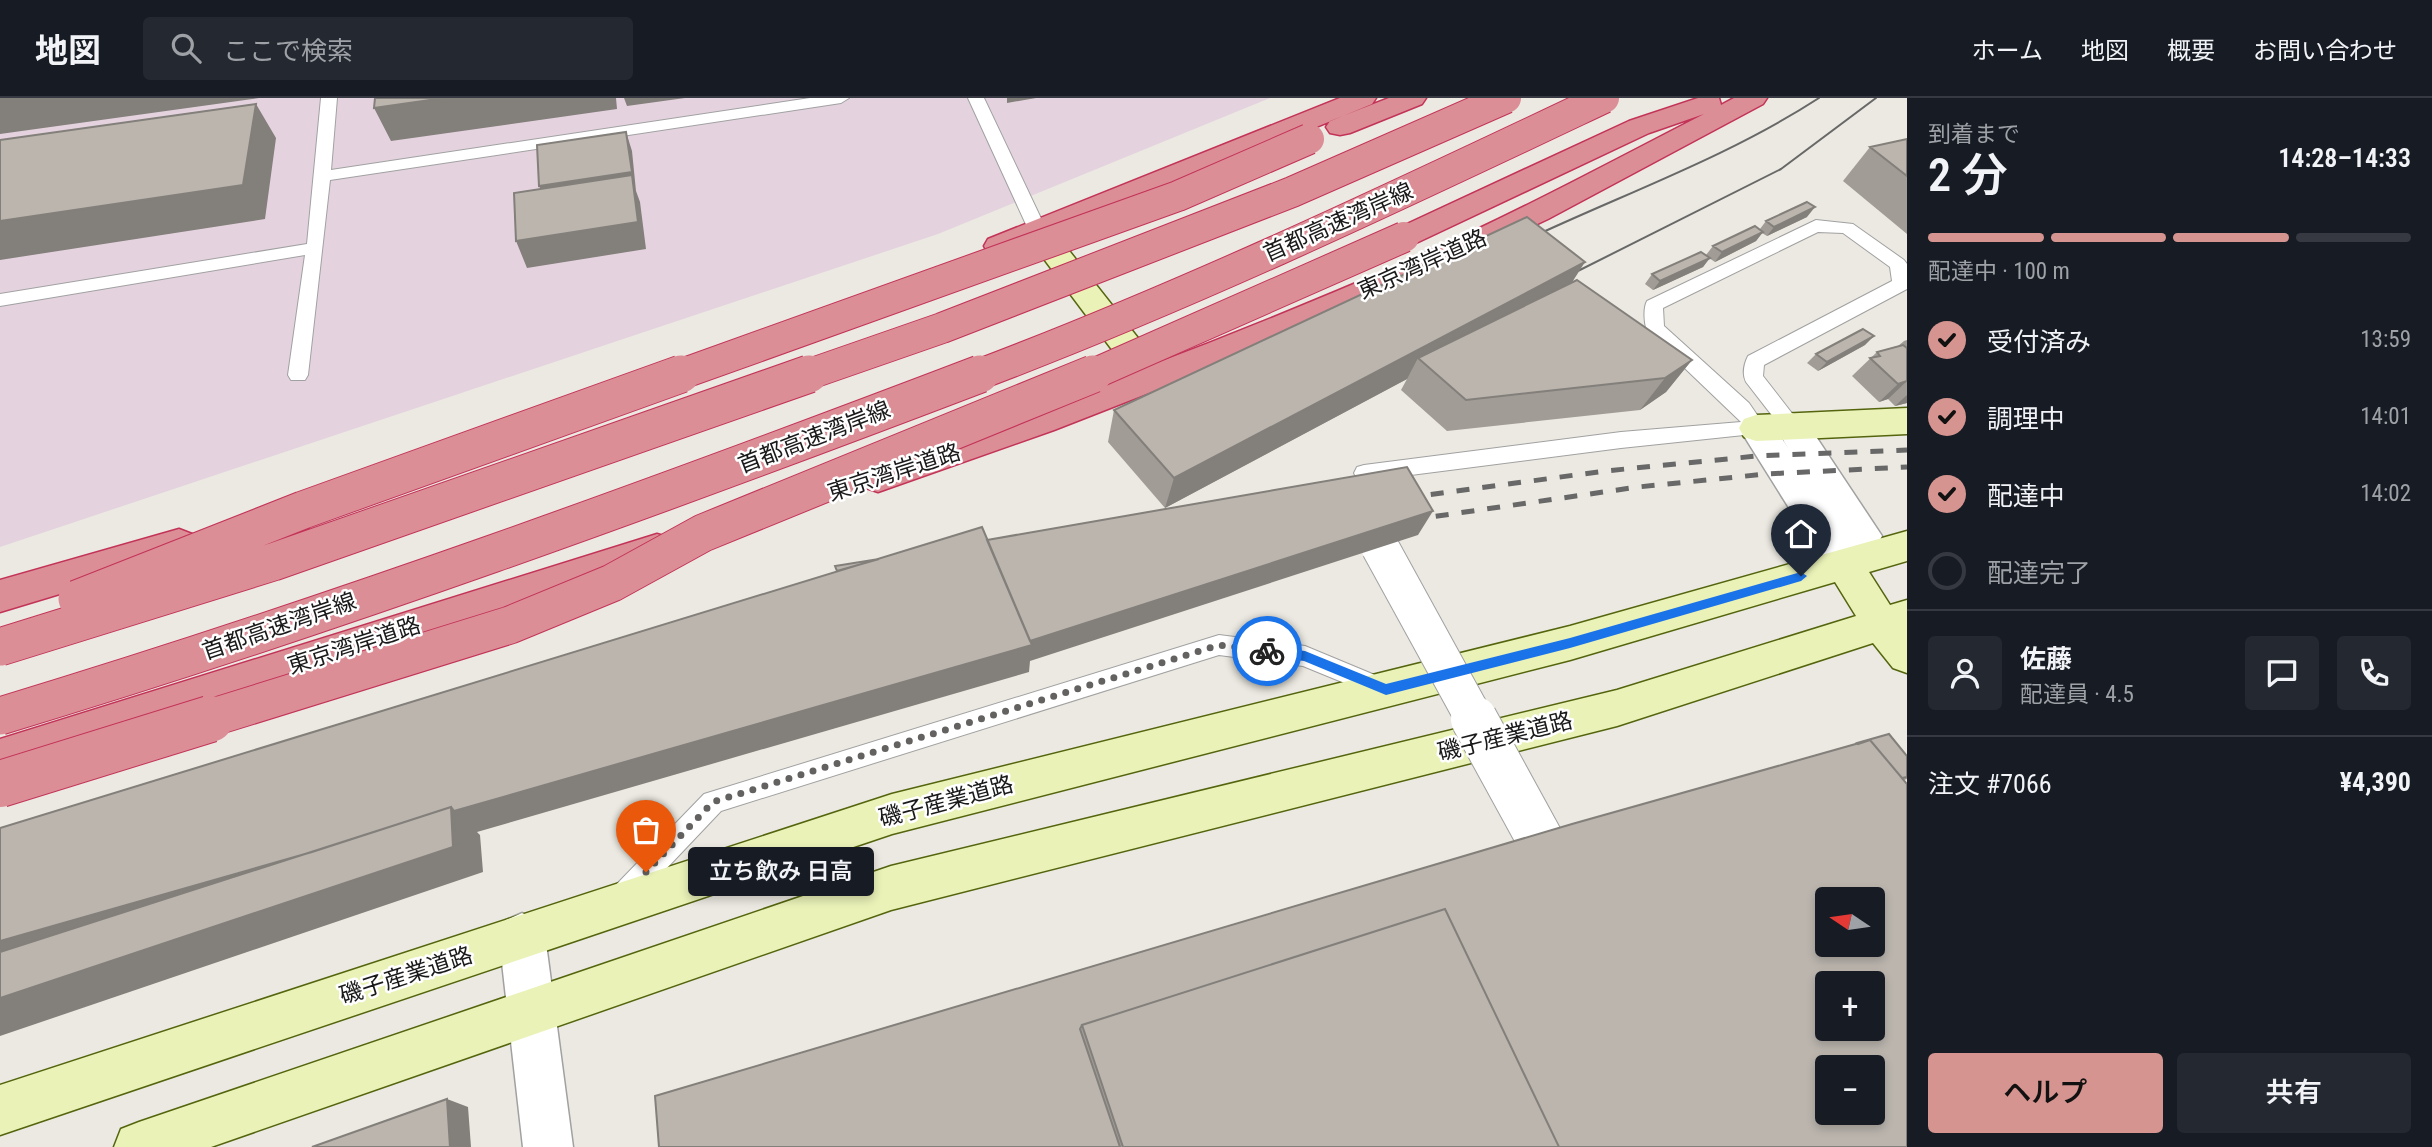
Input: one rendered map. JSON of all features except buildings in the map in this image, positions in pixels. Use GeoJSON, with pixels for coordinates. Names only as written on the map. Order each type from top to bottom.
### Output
{"type":"FeatureCollection","features":[{"type":"Feature","properties":{"kind":"highway"},"geometry":{"type":"LineString","coordinates":[[0,596],[404,478],[1038,231],[1363,98]]}},
{"type":"Feature","properties":{"kind":"highway"},"geometry":{"type":"LineString","coordinates":[[0,629],[303,510],[1178,196],[1309,139],[1413,98]]}},
{"type":"Feature","properties":{"kind":"highway","name":"首都高速湾岸線"},"geometry":{"type":"LineString","coordinates":[[0,647],[273,562],[942,328],[1292,192],[1506,98]]}},
{"type":"Feature","properties":{"kind":"highway","name":"首都高速湾岸線"},"geometry":{"type":"LineString","coordinates":[[0,716],[136,675],[667,492],[1044,350],[1338,224],[1604,98]]}},
{"type":"Feature","properties":{"kind":"highway"},"geometry":{"type":"LineString","coordinates":[[0,769],[21,758],[696,537],[1076,382],[1404,237],[1639,127],[1725,98]]}},
{"type":"Feature","properties":{"kind":"highway","name":"東京湾岸道路"},"geometry":{"type":"LineString","coordinates":[[0,758],[903,470],[1152,379],[1416,269],[1538,212],[1754,98]]}},
{"type":"Feature","properties":{"kind":"highway"},"geometry":{"type":"LineString","coordinates":[[0,784],[510,625],[612,583],[696,537]]}},
{"type":"Feature","properties":{"kind":"street"},"geometry":{"type":"LineString","coordinates":[[1038,231],[1152,379]]}},
{"type":"Feature","properties":{"kind":"street"},"geometry":{"type":"LineString","coordinates":[[1898,632],[1844,564],[1756,428],[1907,421]]}},
{"type":"Feature","properties":{"kind":"street"},"geometry":{"type":"LineString","coordinates":[[1791,426],[1864,536],[1844,564]]}},
{"type":"Feature","properties":{"kind":"street"},"geometry":{"type":"LineString","coordinates":[[1366,537],[1553,861]]}},
{"type":"Feature","properties":{"kind":"street","name":"磯子産業道路"},"geometry":{"type":"LineString","coordinates":[[0,1110],[892,814],[1570,643],[1907,546]]}},
{"type":"Feature","properties":{"kind":"street","name":"磯子産業道路"},"geometry":{"type":"LineString","coordinates":[[139,1147],[891,888],[1617,708],[1898,632]]}},
{"type":"Feature","properties":{"kind":"street"},"geometry":{"type":"LineString","coordinates":[[522,936],[548,1147]]}},
{"type":"Feature","properties":{"kind":"lane"},"geometry":{"type":"LineString","coordinates":[[298,375],[315,248],[329,98]]}},
{"type":"Feature","properties":{"kind":"lane"},"geometry":{"type":"LineString","coordinates":[[322,176],[841,98]]}},
{"type":"Feature","properties":{"kind":"lane"},"geometry":{"type":"LineString","coordinates":[[976,98],[1038,231]]}},
{"type":"Feature","properties":{"kind":"lane"},"geometry":{"type":"LineString","coordinates":[[1364,473],[1621,440],[1756,428],[1742,408],[1654,328],[1654,305],[1816,226],[1847,228],[1898,264],[1902,284],[1755,361],[1753,377],[1791,426]]}},
{"type":"Feature","properties":{"kind":"lane"},"geometry":{"type":"LineString","coordinates":[[0,300],[315,248]]}},
{"type":"Feature","properties":{"kind":"lane"},"geometry":{"type":"LineString","coordinates":[[612,906],[713,802],[1219,645],[1305,656],[1386,690]]}},
{"type":"Feature","properties":{"kind":"shaded area"},"geometry":{"type":"Polygon","coordinates":[[[0,98],[1270,98],[938,234],[0,547],[0,98]]]}},
{"type":"Feature","properties":{"kind":"tram line"},"geometry":{"type":"LineString","coordinates":[[1528,239],[1713,156],[1819,98]]}},
{"type":"Feature","properties":{"kind":"tram line"},"geometry":{"type":"LineString","coordinates":[[1562,279],[1781,169],[1876,98]]}},
{"type":"Feature","properties":{"kind":"railway"},"geometry":{"type":"LineString","coordinates":[[1405,498],[1605,471],[1757,456],[1907,450]]}},
{"type":"Feature","properties":{"kind":"railway"},"geometry":{"type":"LineString","coordinates":[[1410,520],[1638,487],[1766,474],[1907,467]]}},
{"type":"Feature","properties":{"kind":"way so far"},"geometry":{"type":"LineString","coordinates":[[646,872],[713,802],[1219,645],[1267,651]]}},
{"type":"Feature","properties":{"kind":"place","name":"立ち飲み 日高"},"geometry":{"type":"Point","coordinates":[646,872]}},
{"type":"Feature","properties":{"kind":"route"},"geometry":{"type":"LineString","coordinates":[[1267,651],[1305,656],[1386,690],[1570,643],[1801,576]]}}]}
